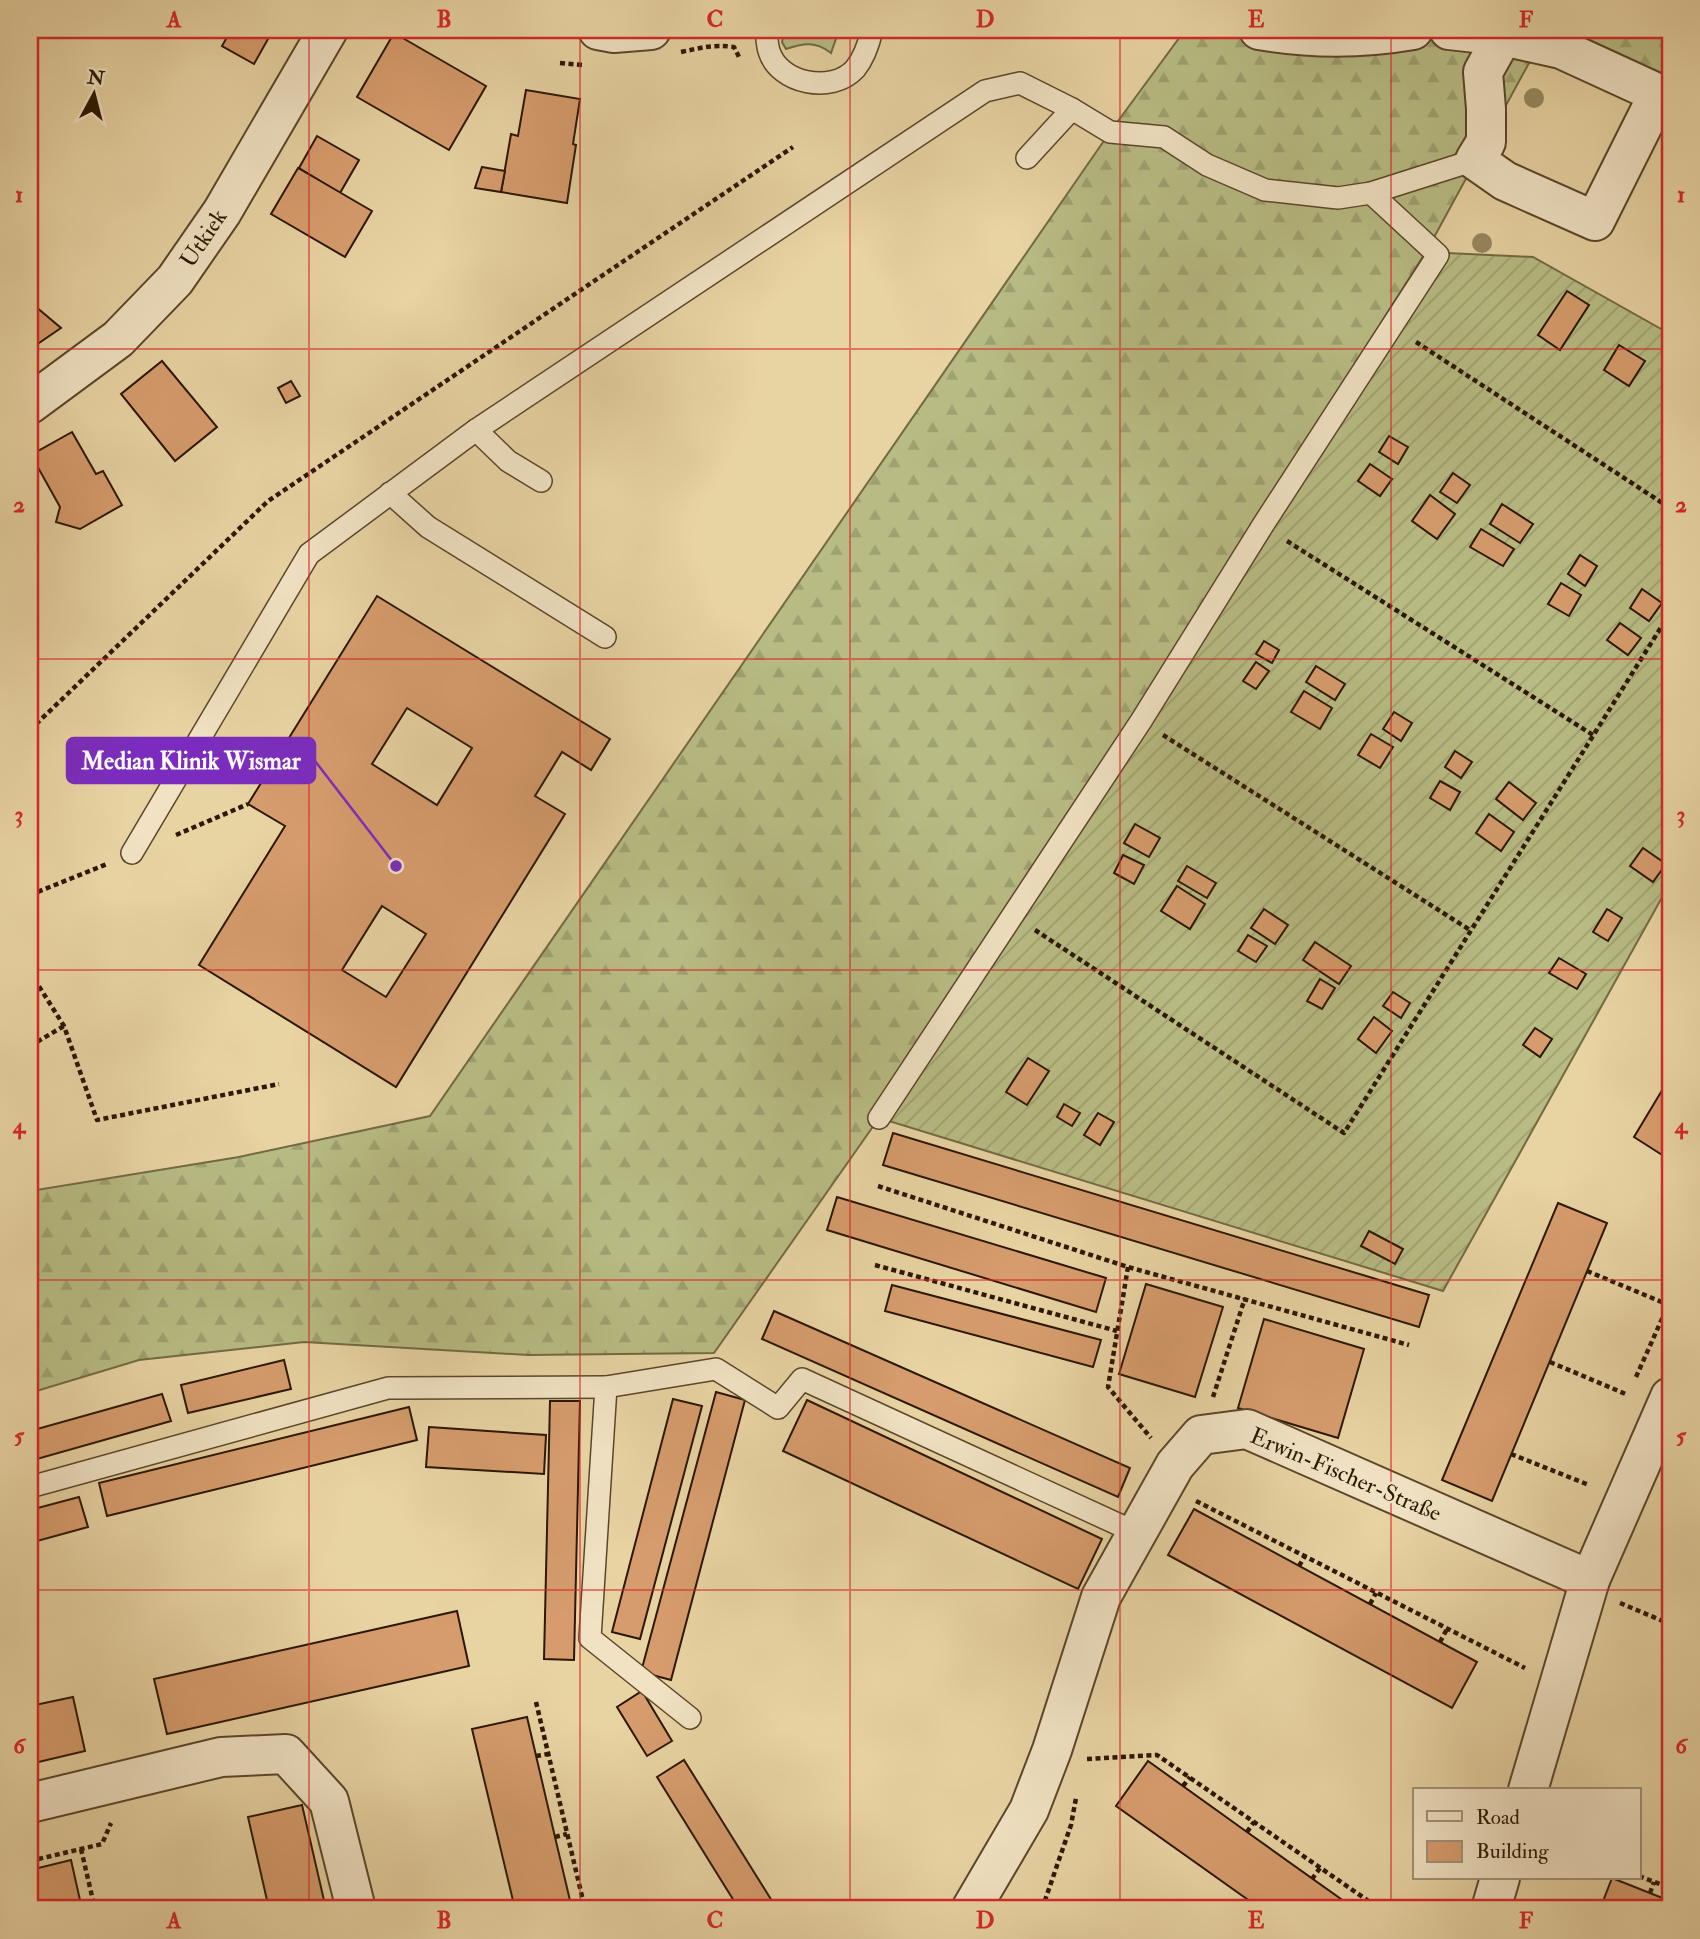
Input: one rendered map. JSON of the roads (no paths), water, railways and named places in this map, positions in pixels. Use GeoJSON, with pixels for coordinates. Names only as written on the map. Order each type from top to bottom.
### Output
{"type":"FeatureCollection","features":[{"type":"Feature","properties":{"kind":"street","name":"Utkiek"},"geometry":{"type":"LineString","coordinates":[[30,404],[118,339],[175,280],[222,212],[328,30]]}},
{"type":"Feature","properties":{"kind":"street"},"geometry":{"type":"LineString","coordinates":[[598,30],[614,33],[651,30]]}},
{"type":"Feature","properties":{"kind":"street"},"geometry":{"type":"LineString","coordinates":[[1259,30],[1317,38],[1377,36],[1413,30]]}},
{"type":"Feature","properties":{"kind":"street"},"geometry":{"type":"LineString","coordinates":[[1449,30],[1503,36],[1561,49],[1665,96],[1595,221],[1505,181],[1475,160],[1486,142],[1482,72],[1503,36]]}},
{"type":"Feature","properties":{"kind":"street"},"geometry":{"type":"LineString","coordinates":[[1529,1788],[1589,1585],[1670,1397]]}},
{"type":"Feature","properties":{"kind":"street","name":"Erwin-Fischer-Straße"},"geometry":{"type":"LineString","coordinates":[[1137,1533],[1169,1475],[1201,1435],[1247,1429],[1589,1585]]}},
{"type":"Feature","properties":{"kind":"street"},"geometry":{"type":"LineString","coordinates":[[971,1909],[1029,1810],[1052,1750],[1101,1597],[1137,1533]]}},
{"type":"Feature","properties":{"kind":"street"},"geometry":{"type":"LineString","coordinates":[[30,1803],[221,1756],[286,1754],[329,1801],[356,1909]]}},
{"type":"Feature","properties":{"kind":"street"},"geometry":{"type":"LineString","coordinates":[[1492,1909],[1499,1880]]}},
{"type":"Feature","properties":{"kind":"lane"},"geometry":{"type":"LineString","coordinates":[[766,30],[769,53],[787,75],[808,83],[836,81],[855,69],[869,45],[872,30]]}},
{"type":"Feature","properties":{"kind":"lane"},"geometry":{"type":"LineString","coordinates":[[132,853],[309,554],[476,430],[985,91],[1020,83],[1110,132],[1164,137],[1207,165],[1265,190],[1338,198],[1371,193],[1475,160]]}},
{"type":"Feature","properties":{"kind":"lane"},"geometry":{"type":"LineString","coordinates":[[1027,158],[1072,109]]}},
{"type":"Feature","properties":{"kind":"lane"},"geometry":{"type":"LineString","coordinates":[[879,1118],[1141,721],[1263,525],[1438,255],[1371,193]]}},
{"type":"Feature","properties":{"kind":"lane"},"geometry":{"type":"LineString","coordinates":[[476,430],[508,461],[541,481]]}},
{"type":"Feature","properties":{"kind":"lane"},"geometry":{"type":"LineString","coordinates":[[390,493],[428,527],[605,638]]}},
{"type":"Feature","properties":{"kind":"lane"},"geometry":{"type":"LineString","coordinates":[[30,1487],[388,1388],[607,1387],[716,1369],[778,1408],[802,1379],[1137,1533]]}},
{"type":"Feature","properties":{"kind":"lane"},"geometry":{"type":"LineString","coordinates":[[607,1387],[590,1638],[690,1718]]}},
{"type":"Feature","properties":{"kind":"place","name":"Median Klinik Wismar"},"geometry":{"type":"Point","coordinates":[396,866]}}]}
